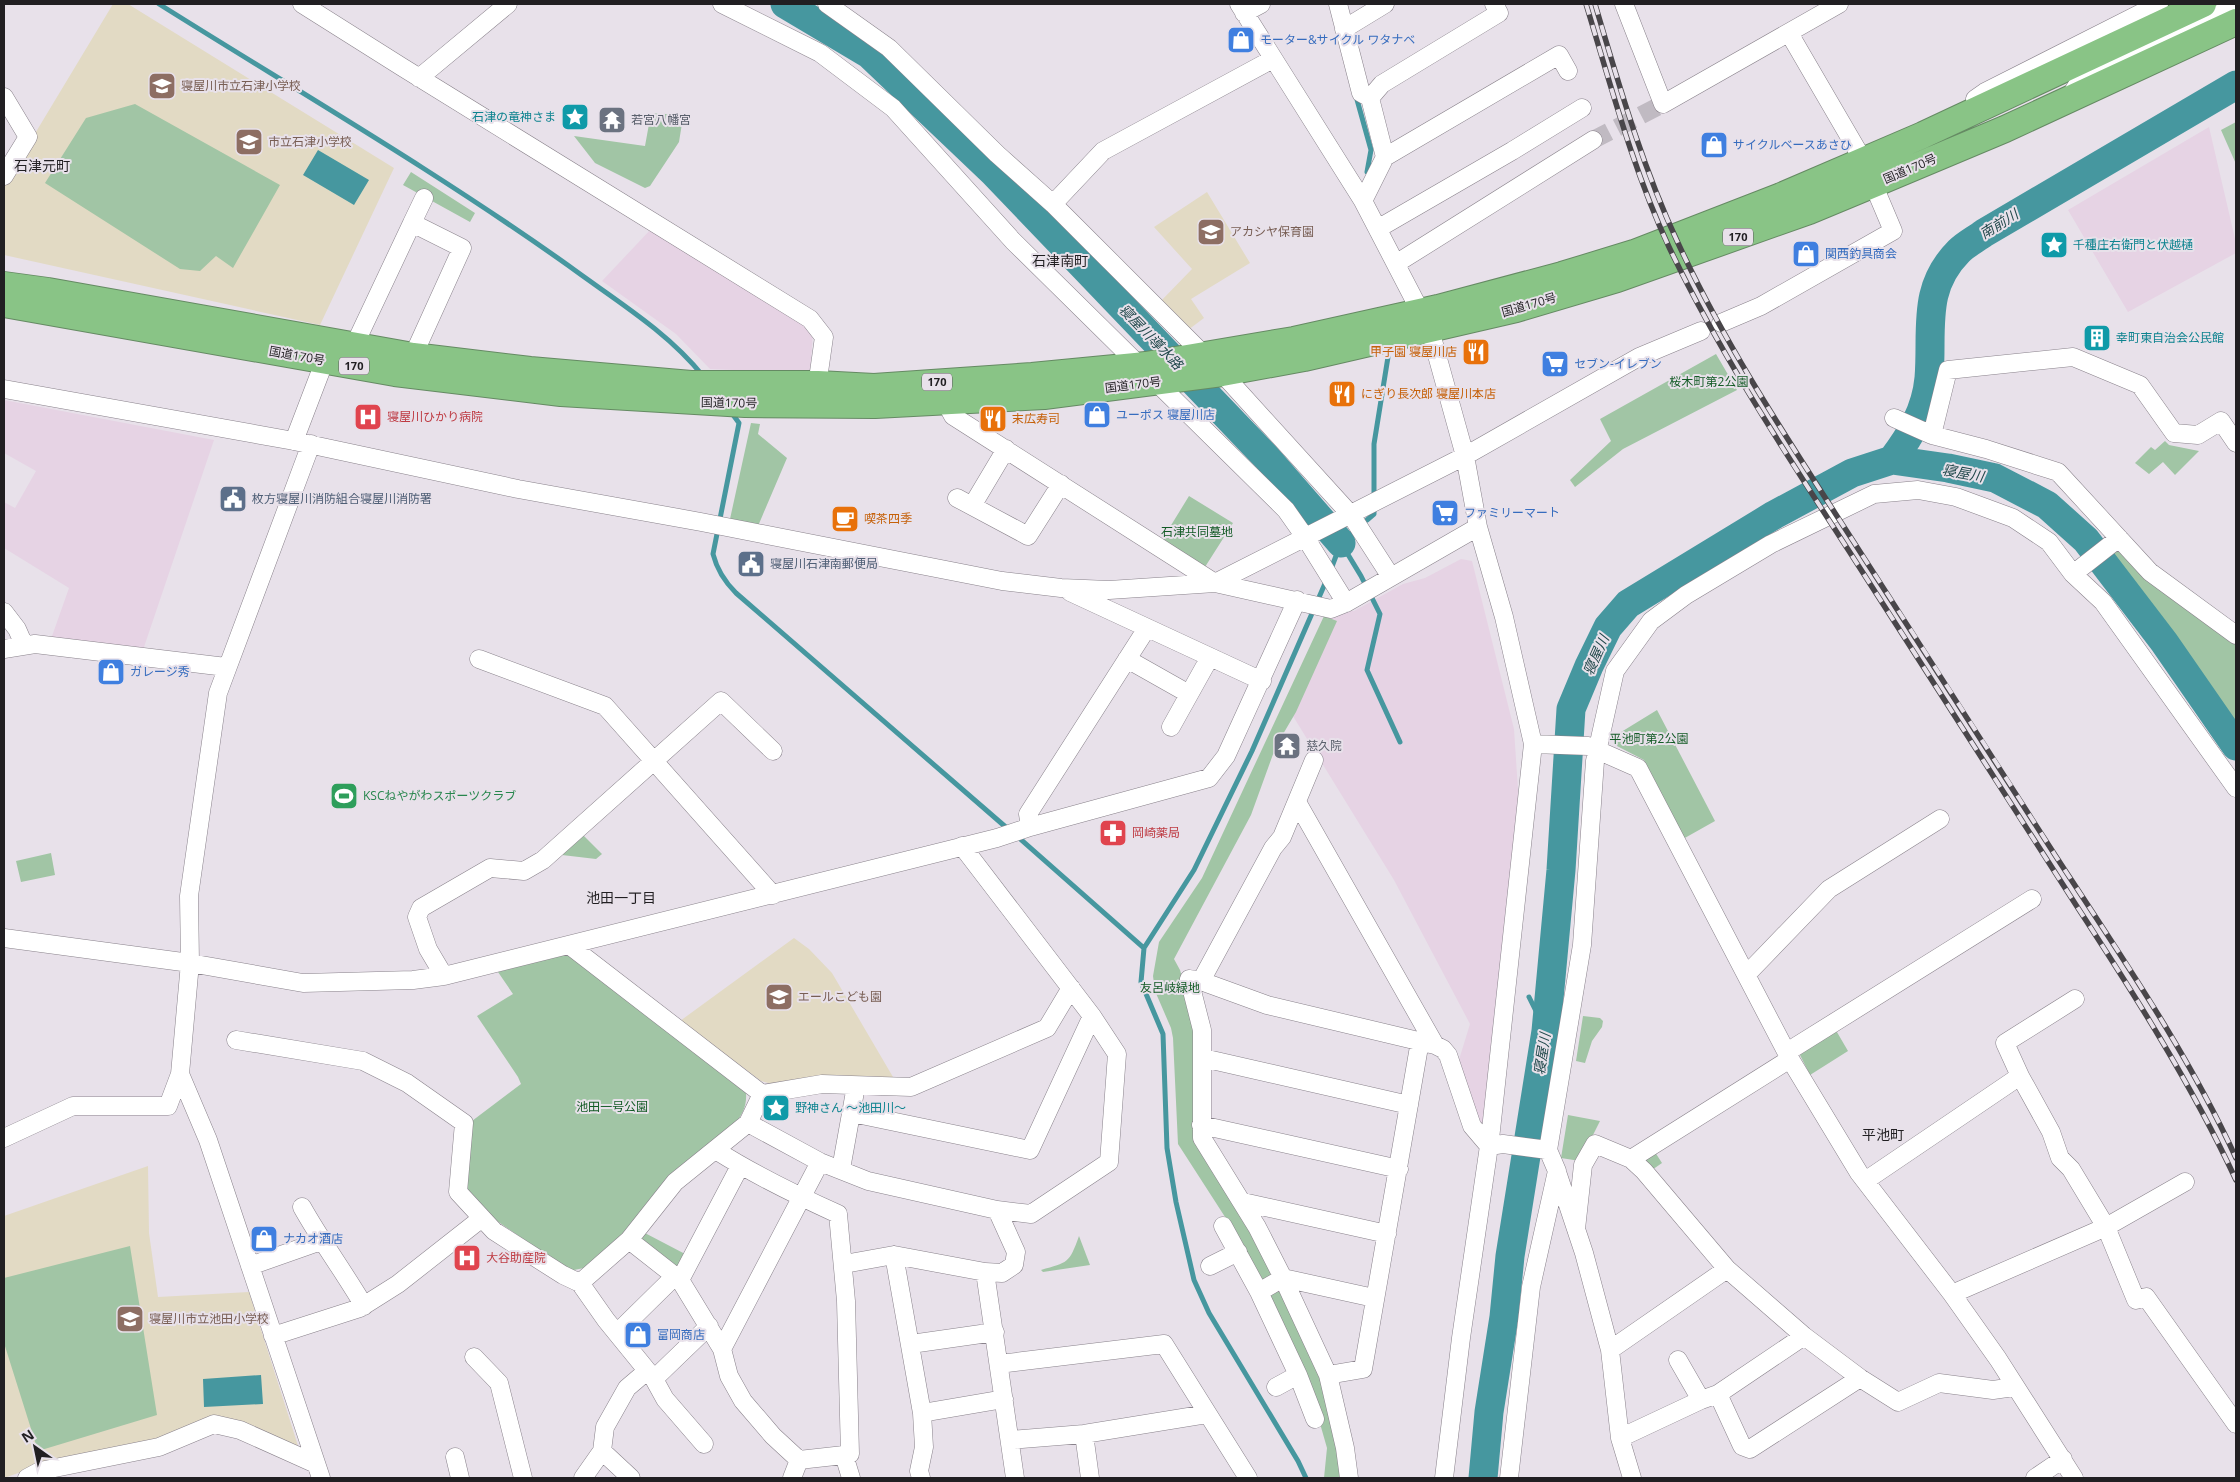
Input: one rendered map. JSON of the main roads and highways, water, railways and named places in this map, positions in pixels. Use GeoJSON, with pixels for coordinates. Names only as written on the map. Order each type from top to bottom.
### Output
{"type":"FeatureCollection","features":[{"type":"Feature","properties":{"kind":"highway","name":"国道170号"},"geometry":{"type":"LineString","coordinates":[[4,304],[395,373],[561,393],[708,403],[745,404],[874,387],[940,392],[1150,373],[1209,365],[1304,358],[1634,253],[1781,196],[1923,135],[2203,4]]}},
{"type":"Feature","properties":{"kind":"highway","name":"国道170号"},"geometry":{"type":"LineString","coordinates":[[1426,320],[1516,310],[1617,279],[1809,211],[2066,102],[2236,22]]}},
{"type":"Feature","properties":{"kind":"highway","name":"国道170号"},"geometry":{"type":"LineString","coordinates":[[4,285],[48,291],[413,356],[530,370],[691,384],[728,384],[816,394]]}},
{"type":"Feature","properties":{"kind":"water"},"geometry":{"type":"Polygon","coordinates":[[[318,150],[369,180],[354,205],[303,175],[318,150]]]}},
{"type":"Feature","properties":{"kind":"water"},"geometry":{"type":"Polygon","coordinates":[[[261,1375],[263,1404],[204,1407],[203,1379],[261,1375]]]}},
{"type":"Feature","properties":{"kind":"waterway"},"geometry":{"type":"LineString","coordinates":[[159,4],[417,164],[519,231],[657,330],[703,376]]}},
{"type":"Feature","properties":{"kind":"waterway","name":"寝屋川導水路"},"geometry":{"type":"LineString","coordinates":[[785,4],[869,54],[993,172],[1267,458],[1341,543]]}},
{"type":"Feature","properties":{"kind":"waterway","name":"南前川"},"geometry":{"type":"LineString","coordinates":[[1892,460],[1911,432],[1925,401],[1929,378],[1930,327],[1934,295],[1947,265],[1959,251],[1984,233],[2236,85]]}},
{"type":"Feature","properties":{"kind":"waterway"},"geometry":{"type":"LineString","coordinates":[[1356,96],[1371,150],[1367,172]]}},
{"type":"Feature","properties":{"kind":"waterway"},"geometry":{"type":"LineString","coordinates":[[1374,498],[1374,444],[1388,357]]}},
{"type":"Feature","properties":{"kind":"waterway"},"geometry":{"type":"LineString","coordinates":[[731,412],[739,423],[713,554],[725,580],[736,593],[1008,829]]}},
{"type":"Feature","properties":{"kind":"waterway","name":"寝屋川"},"geometry":{"type":"LineString","coordinates":[[1483,1478],[1489,1412],[1504,1317],[1510,1256],[1546,1031],[1561,870],[1571,709],[1608,627],[1628,604],[1774,515],[1852,473],[1892,460],[1948,468],[1995,478],[2047,505],[2086,540],[2164,642],[2236,746]]}},
{"type":"Feature","properties":{"kind":"waterway"},"geometry":{"type":"LineString","coordinates":[[1367,520],[1374,514],[1374,506]]}},
{"type":"Feature","properties":{"kind":"waterway"},"geometry":{"type":"LineString","coordinates":[[1331,569],[1341,543],[1353,532]]}},
{"type":"Feature","properties":{"kind":"waterway","name":"寝屋川導水路"},"geometry":{"type":"LineString","coordinates":[[1341,543],[1361,576],[1380,614],[1367,670],[1400,742]]}},
{"type":"Feature","properties":{"kind":"waterway"},"geometry":{"type":"LineString","coordinates":[[1306,1478],[1298,1461],[1209,1313],[1194,1280],[1176,1202],[1167,1148],[1163,1034],[1141,982],[1144,948],[1194,870],[1252,751],[1327,579]]}},
{"type":"Feature","properties":{"kind":"waterway"},"geometry":{"type":"LineString","coordinates":[[1017,836],[1144,948]]}},
{"type":"Feature","properties":{"kind":"waterway","name":"寝屋川導水路"},"geometry":{"type":"LineString","coordinates":[[1529,997],[1546,1031]]}},
{"type":"Feature","properties":{"kind":"tunnel"},"geometry":{"type":"LineString","coordinates":[[1593,140],[1663,104]]}},
{"type":"Feature","properties":{"kind":"railway"},"geometry":{"type":"LineString","coordinates":[[1586,4],[1623,127],[1656,218],[1689,287],[1731,364],[1777,440],[2098,938],[2181,1074],[2236,1180]]}},
{"type":"Feature","properties":{"kind":"railway"},"geometry":{"type":"LineString","coordinates":[[1595,4],[1632,125],[1653,185],[1678,243],[1715,317],[1801,460],[2151,1003],[2196,1079],[2236,1158]]}},
{"type":"Feature","properties":{"kind":"place","name":"モーター&サイクル ワタナベ"},"geometry":{"type":"Point","coordinates":[1241,40]}},
{"type":"Feature","properties":{"kind":"place","name":"寝屋川市立石津小学校"},"geometry":{"type":"Point","coordinates":[162,86]}},
{"type":"Feature","properties":{"kind":"place","name":"石津の竜神さま"},"geometry":{"type":"Point","coordinates":[575,117]}},
{"type":"Feature","properties":{"kind":"place","name":"若宮八幡宮"},"geometry":{"type":"Point","coordinates":[612,120]}},
{"type":"Feature","properties":{"kind":"place","name":"市立石津小学校"},"geometry":{"type":"Point","coordinates":[249,142]}},
{"type":"Feature","properties":{"kind":"place","name":"サイクルベースあさひ"},"geometry":{"type":"Point","coordinates":[1714,145]}},
{"type":"Feature","properties":{"kind":"place","name":"アカシヤ保育園"},"geometry":{"type":"Point","coordinates":[1211,232]}},
{"type":"Feature","properties":{"kind":"place","name":"千種庄右衛門と伏越樋"},"geometry":{"type":"Point","coordinates":[2054,245]}},
{"type":"Feature","properties":{"kind":"place","name":"関西釣具商会"},"geometry":{"type":"Point","coordinates":[1806,254]}},
{"type":"Feature","properties":{"kind":"place","name":"幸町東自治会公民館"},"geometry":{"type":"Point","coordinates":[2097,338]}},
{"type":"Feature","properties":{"kind":"place","name":"甲子園 寝屋川店"},"geometry":{"type":"Point","coordinates":[1476,352]}},
{"type":"Feature","properties":{"kind":"place","name":"セブン-イレブン"},"geometry":{"type":"Point","coordinates":[1555,364]}},
{"type":"Feature","properties":{"kind":"place","name":"にぎり長次郎 寝屋川本店"},"geometry":{"type":"Point","coordinates":[1342,394]}},
{"type":"Feature","properties":{"kind":"place","name":"ユーポス 寝屋川店"},"geometry":{"type":"Point","coordinates":[1097,415]}},
{"type":"Feature","properties":{"kind":"place","name":"寝屋川ひかり病院"},"geometry":{"type":"Point","coordinates":[368,417]}},
{"type":"Feature","properties":{"kind":"place","name":"末広寿司"},"geometry":{"type":"Point","coordinates":[993,419]}},
{"type":"Feature","properties":{"kind":"place","name":"枚方寝屋川消防組合寝屋川消防署"},"geometry":{"type":"Point","coordinates":[233,499]}},
{"type":"Feature","properties":{"kind":"place","name":"ファミリーマート"},"geometry":{"type":"Point","coordinates":[1445,513]}},
{"type":"Feature","properties":{"kind":"place","name":"喫茶四季"},"geometry":{"type":"Point","coordinates":[845,519]}},
{"type":"Feature","properties":{"kind":"place","name":"寝屋川石津南郵便局"},"geometry":{"type":"Point","coordinates":[751,564]}},
{"type":"Feature","properties":{"kind":"place","name":"ガレージ秀"},"geometry":{"type":"Point","coordinates":[111,672]}},
{"type":"Feature","properties":{"kind":"place","name":"慈久院"},"geometry":{"type":"Point","coordinates":[1287,746]}},
{"type":"Feature","properties":{"kind":"place","name":"KSCねやがわスポーツクラブ"},"geometry":{"type":"Point","coordinates":[344,796]}},
{"type":"Feature","properties":{"kind":"place","name":"岡崎薬局"},"geometry":{"type":"Point","coordinates":[1113,833]}},
{"type":"Feature","properties":{"kind":"place","name":"エールこども園"},"geometry":{"type":"Point","coordinates":[779,997]}},
{"type":"Feature","properties":{"kind":"place","name":"野神さん ～池田川～"},"geometry":{"type":"Point","coordinates":[776,1108]}},
{"type":"Feature","properties":{"kind":"place","name":"ナカオ酒店"},"geometry":{"type":"Point","coordinates":[264,1239]}},
{"type":"Feature","properties":{"kind":"place","name":"大谷助産院"},"geometry":{"type":"Point","coordinates":[467,1258]}},
{"type":"Feature","properties":{"kind":"place","name":"寝屋川市立池田小学校"},"geometry":{"type":"Point","coordinates":[130,1319]}},
{"type":"Feature","properties":{"kind":"place","name":"富岡商店"},"geometry":{"type":"Point","coordinates":[638,1335]}},
{"type":"Feature","properties":{"kind":"district","name":"石津元町"},"geometry":{"type":"Point","coordinates":[42,166]}},
{"type":"Feature","properties":{"kind":"district","name":"石津南町"},"geometry":{"type":"Point","coordinates":[1060,261]}},
{"type":"Feature","properties":{"kind":"district","name":"池田一丁目"},"geometry":{"type":"Point","coordinates":[621,898]}},
{"type":"Feature","properties":{"kind":"district","name":"平池町"},"geometry":{"type":"Point","coordinates":[1883,1135]}},
{"type":"Feature","properties":{"kind":"park label","name":"桜木町第2公園"},"geometry":{"type":"Point","coordinates":[1709,382]}},
{"type":"Feature","properties":{"kind":"park label","name":"石津共同墓地"},"geometry":{"type":"Point","coordinates":[1197,532]}},
{"type":"Feature","properties":{"kind":"park label","name":"平池町第2公園"},"geometry":{"type":"Point","coordinates":[1649,739]}},
{"type":"Feature","properties":{"kind":"park label","name":"友呂岐緑地"},"geometry":{"type":"Point","coordinates":[1170,988]}},
{"type":"Feature","properties":{"kind":"park label","name":"池田一号公園"},"geometry":{"type":"Point","coordinates":[612,1107]}}]}
